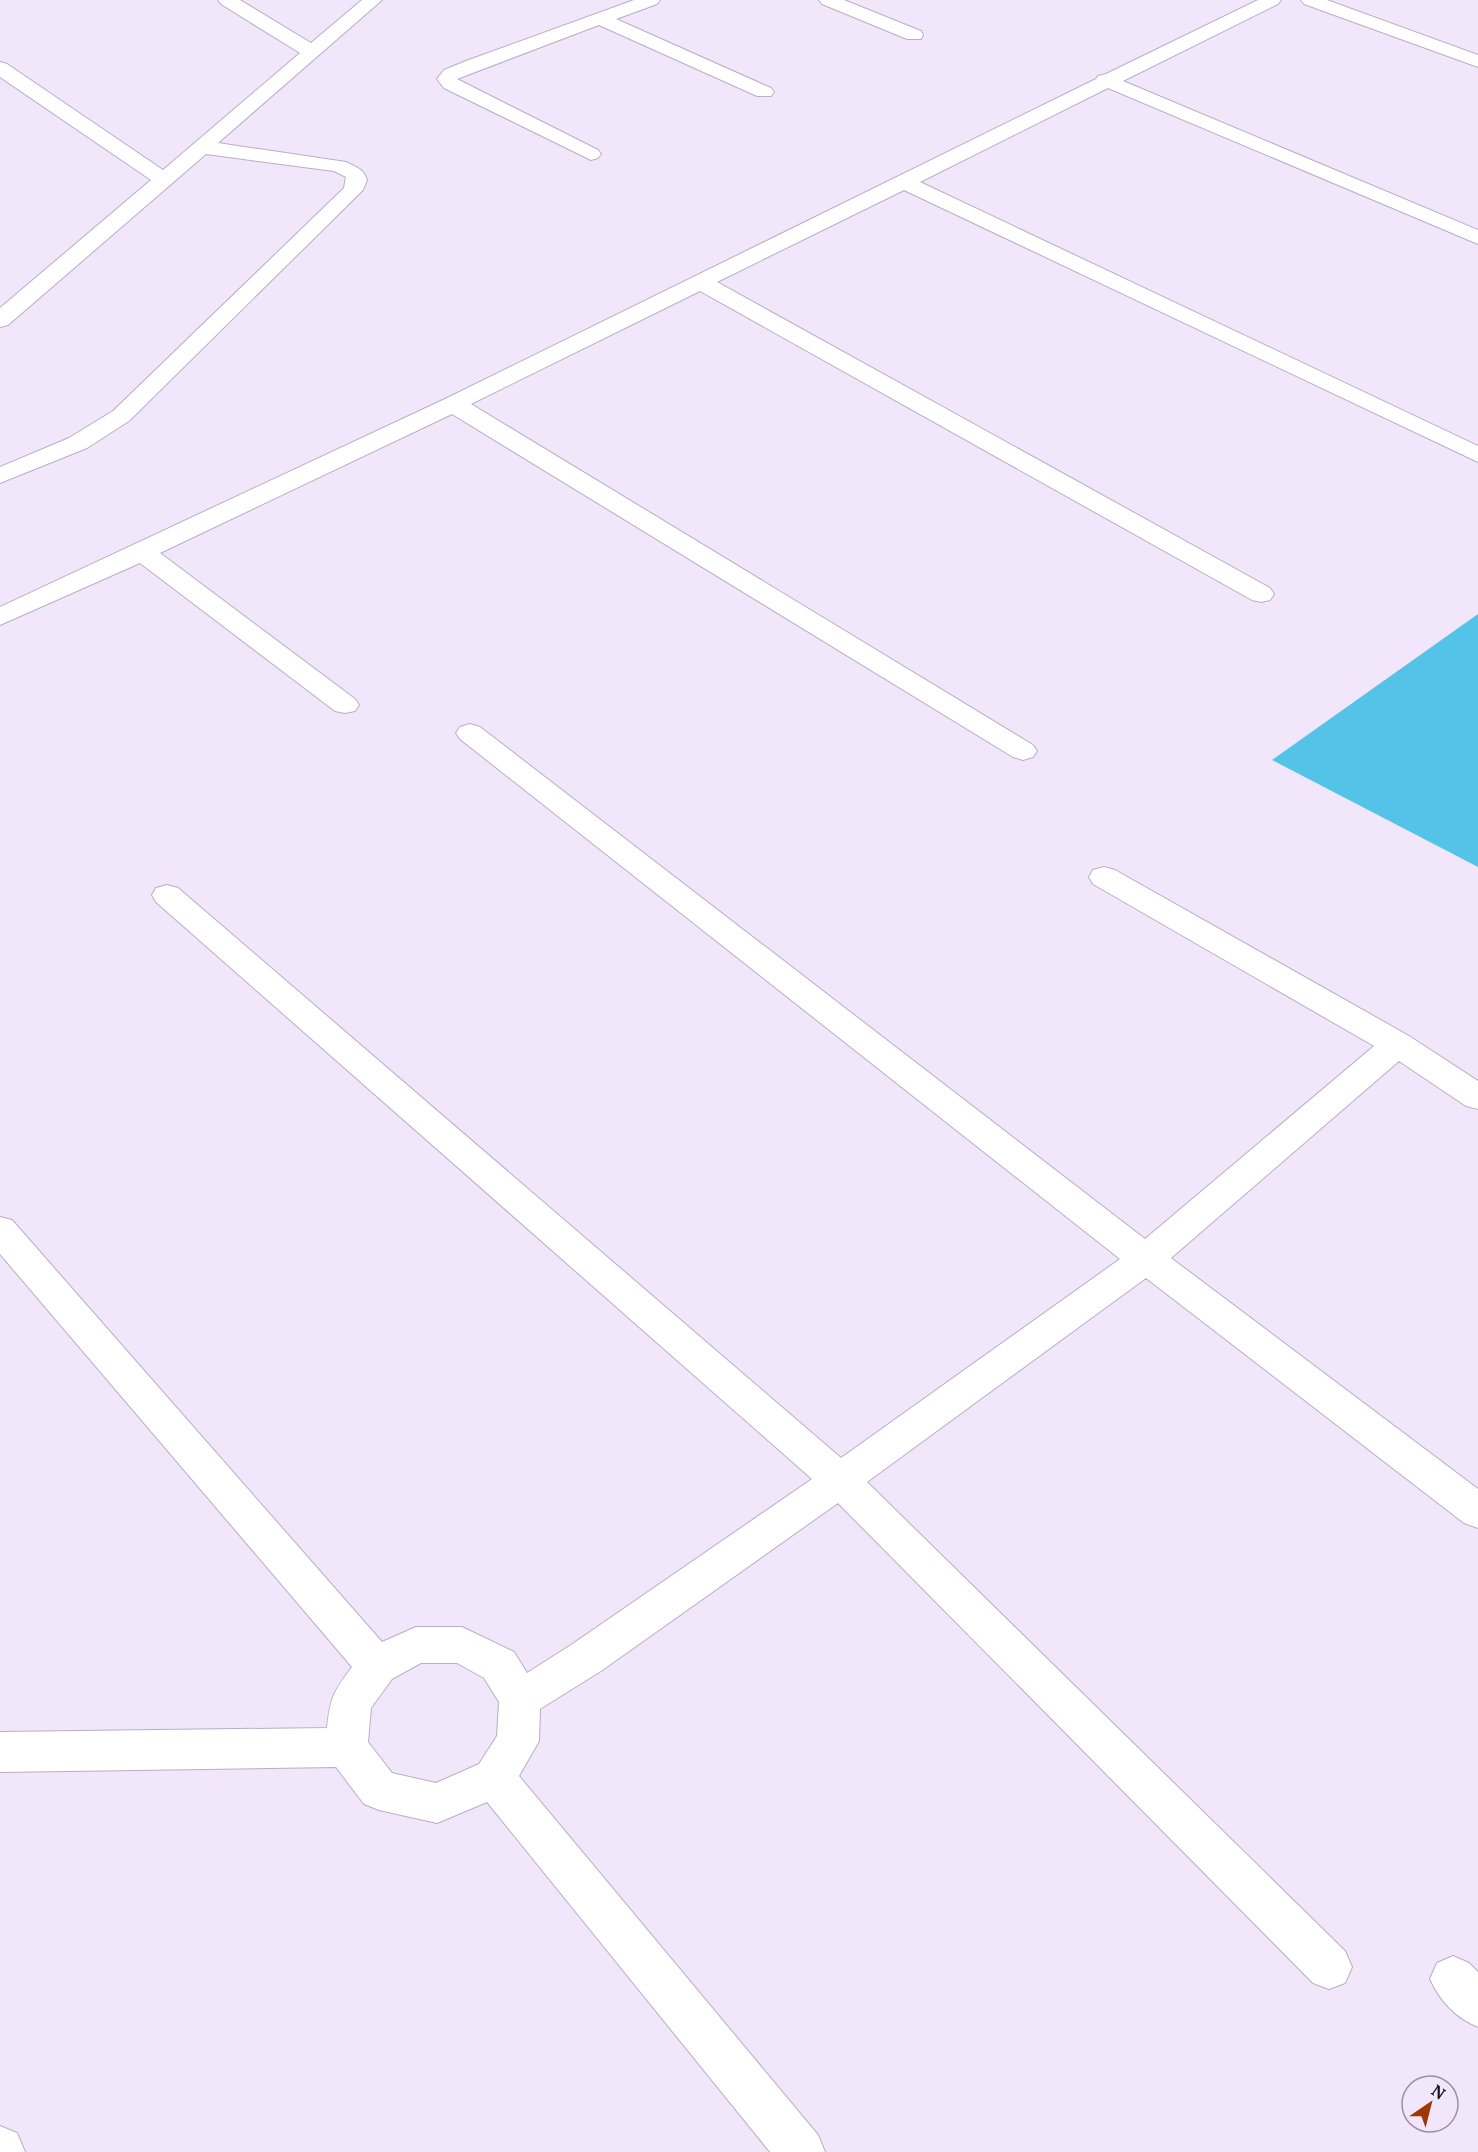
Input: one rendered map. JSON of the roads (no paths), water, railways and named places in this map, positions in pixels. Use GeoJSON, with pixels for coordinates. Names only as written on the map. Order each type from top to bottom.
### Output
{"type":"FeatureCollection","features":[{"type":"Feature","properties":{"kind":"street"},"geometry":{"type":"LineString","coordinates":[[228,0],[312,52]]}},
{"type":"Feature","properties":{"kind":"street"},"geometry":{"type":"LineString","coordinates":[[0,320],[373,0]]}},
{"type":"Feature","properties":{"kind":"street"},"geometry":{"type":"LineString","coordinates":[[591,154],[451,84],[447,79],[451,74],[473,64],[651,0]]}},
{"type":"Feature","properties":{"kind":"street"},"geometry":{"type":"LineString","coordinates":[[828,0],[914,34]]}},
{"type":"Feature","properties":{"kind":"street"},"geometry":{"type":"LineString","coordinates":[[0,617],[453,404],[906,183],[1105,80],[1272,0]]}},
{"type":"Feature","properties":{"kind":"street"},"geometry":{"type":"LineString","coordinates":[[1310,0],[1478,61]]}},
{"type":"Feature","properties":{"kind":"street"},"geometry":{"type":"LineString","coordinates":[[600,19],[764,92]]}},
{"type":"Feature","properties":{"kind":"street"},"geometry":{"type":"LineString","coordinates":[[0,68],[163,179]]}},
{"type":"Feature","properties":{"kind":"street"},"geometry":{"type":"LineString","coordinates":[[1105,80],[1478,238]]}},
{"type":"Feature","properties":{"kind":"street"},"geometry":{"type":"LineString","coordinates":[[0,476],[78,443],[121,416],[353,190],[357,180],[355,174],[339,166],[200,147]]}},
{"type":"Feature","properties":{"kind":"street"},"geometry":{"type":"LineString","coordinates":[[906,183],[1478,454]]}},
{"type":"Feature","properties":{"kind":"street"},"geometry":{"type":"LineString","coordinates":[[701,282],[1262,594]]}},
{"type":"Feature","properties":{"kind":"street"},"geometry":{"type":"LineString","coordinates":[[453,404],[1023,751]]}},
{"type":"Feature","properties":{"kind":"street"},"geometry":{"type":"LineString","coordinates":[[142,552],[345,705]]}},
{"type":"Feature","properties":{"kind":"street"},"geometry":{"type":"LineString","coordinates":[[470,733],[1146,1259],[1478,1511]]}},
{"type":"Feature","properties":{"kind":"street"},"geometry":{"type":"LineString","coordinates":[[1104,877],[1397,1044],[1478,1096]]}},
{"type":"Feature","properties":{"kind":"street"},"geometry":{"type":"LineString","coordinates":[[167,895],[840,1480],[1329,1967]]}},
{"type":"Feature","properties":{"kind":"street"},"geometry":{"type":"LineString","coordinates":[[520,1699],[586,1658],[840,1480],[1146,1259],[1397,1044]]}},
{"type":"Feature","properties":{"kind":"street"},"geometry":{"type":"LineString","coordinates":[[0,1230],[377,1666]]}},
{"type":"Feature","properties":{"kind":"street"},"geometry":{"type":"LineString","coordinates":[[416,1645],[462,1645],[499,1665],[520,1699],[518,1741],[494,1778],[437,1803],[379,1790],[347,1747],[350,1703],[377,1666],[416,1645]]}},
{"type":"Feature","properties":{"kind":"street"},"geometry":{"type":"LineString","coordinates":[[0,1752],[347,1747]]}},
{"type":"Feature","properties":{"kind":"street"},"geometry":{"type":"LineString","coordinates":[[494,1778],[801,2152]]}},
{"type":"Feature","properties":{"kind":"water"},"geometry":{"type":"Polygon","coordinates":[[[1478,614],[1478,867],[1272,760],[1478,614]]]}}]}
